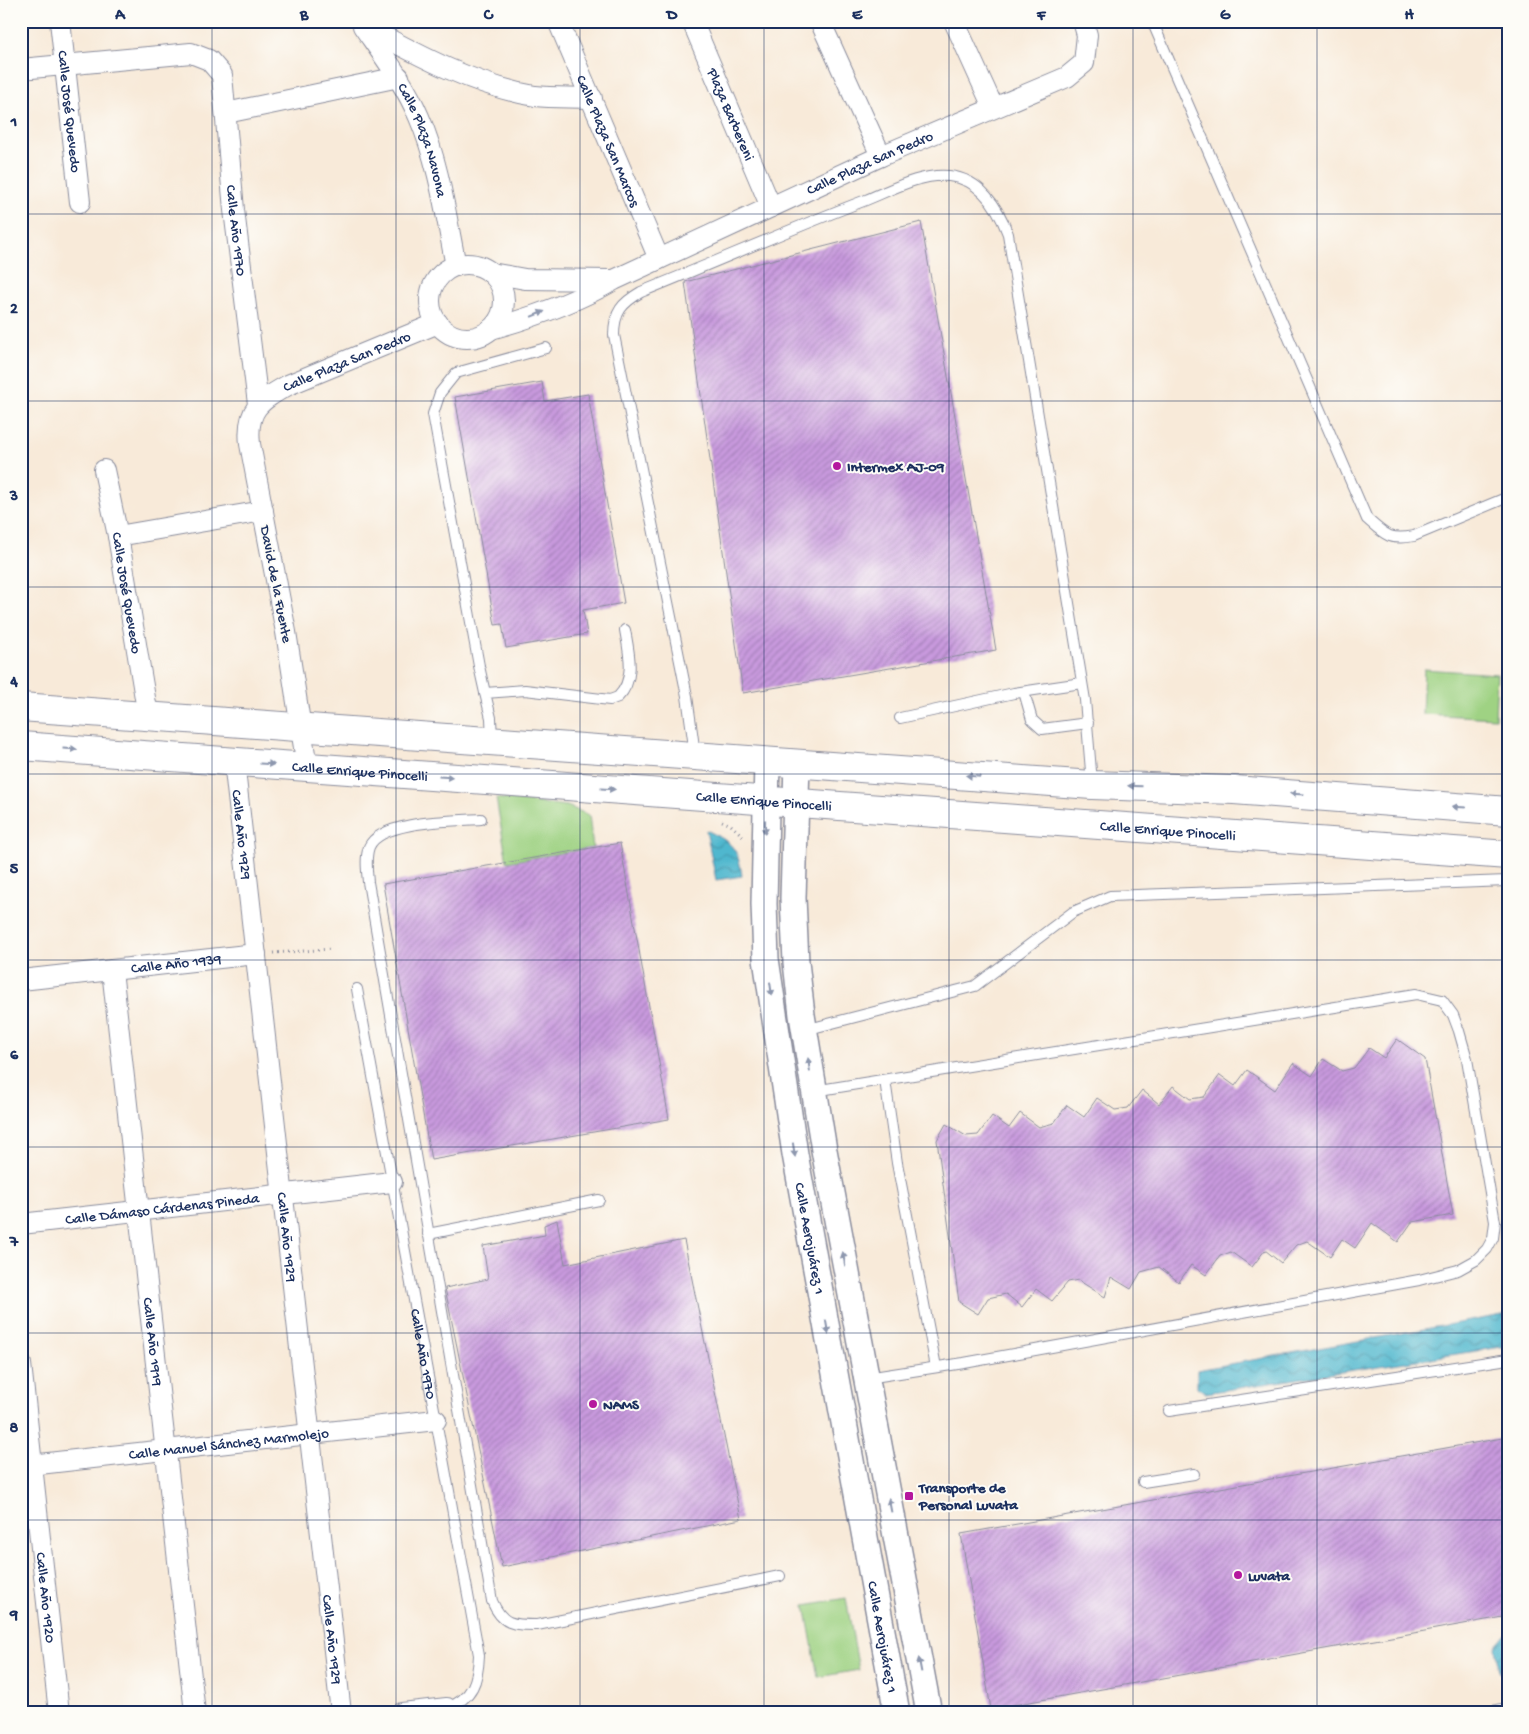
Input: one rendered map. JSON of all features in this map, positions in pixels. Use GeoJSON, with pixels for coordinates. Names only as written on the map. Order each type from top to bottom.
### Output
{"type":"FeatureCollection","features":[{"type":"Feature","properties":{"kind":"main road"},"geometry":{"type":"LineString","coordinates":[[21,707],[1092,785],[1234,790],[1508,811]]}},
{"type":"Feature","properties":{"kind":"main road","name":"Calle Enrique Pinocelli"},"geometry":{"type":"LineString","coordinates":[[21,746],[1508,855]]}},
{"type":"Feature","properties":{"kind":"street","name":"Calle José Quevedo"},"geometry":{"type":"LineString","coordinates":[[60,21],[80,202]]}},
{"type":"Feature","properties":{"kind":"street","name":"Calle Plaza San Marcos"},"geometry":{"type":"LineString","coordinates":[[558,21],[592,98],[658,259]]}},
{"type":"Feature","properties":{"kind":"street","name":"Plaza Barbereni"},"geometry":{"type":"LineString","coordinates":[[692,21],[771,207]]}},
{"type":"Feature","properties":{"kind":"street"},"geometry":{"type":"LineString","coordinates":[[820,21],[881,156]]}},
{"type":"Feature","properties":{"kind":"street"},"geometry":{"type":"LineString","coordinates":[[954,21],[993,107]]}},
{"type":"Feature","properties":{"kind":"street","name":"Calle Plaza San Pedro"},"geometry":{"type":"LineString","coordinates":[[491,329],[527,319],[571,302],[658,259],[881,156],[1077,70],[1084,63],[1087,52],[1087,35],[1083,21]]}},
{"type":"Feature","properties":{"kind":"street","name":"Calle Plaza Navona"},"geometry":{"type":"LineString","coordinates":[[361,24],[404,48],[488,84],[535,96],[592,98]]}},
{"type":"Feature","properties":{"kind":"street","name":"Calle Plaza Navona"},"geometry":{"type":"LineString","coordinates":[[361,24],[399,76],[418,116],[430,147],[456,266]]}},
{"type":"Feature","properties":{"kind":"street","name":"Calle Año 1970"},"geometry":{"type":"LineString","coordinates":[[65,65],[191,52],[209,60],[222,75],[234,210],[258,404]]}},
{"type":"Feature","properties":{"kind":"street"},"geometry":{"type":"LineString","coordinates":[[21,69],[65,65]]}},
{"type":"Feature","properties":{"kind":"street"},"geometry":{"type":"LineString","coordinates":[[226,113],[399,76]]}},
{"type":"Feature","properties":{"kind":"street"},"geometry":{"type":"LineString","coordinates":[[469,264],[481,267],[491,273],[499,283],[503,301],[499,319],[491,329],[481,335],[469,338],[452,334],[438,323],[432,313],[430,301],[432,289],[437,279],[446,271],[456,266],[469,264]]}},
{"type":"Feature","properties":{"kind":"street","name":"Calle Plaza San Pedro"},"geometry":{"type":"LineString","coordinates":[[491,273],[525,279],[614,280]]}},
{"type":"Feature","properties":{"kind":"street","name":"Calle Plaza San Pedro"},"geometry":{"type":"LineString","coordinates":[[258,404],[288,385],[438,323]]}},
{"type":"Feature","properties":{"kind":"street","name":"David de la Fuente"},"geometry":{"type":"LineString","coordinates":[[258,404],[251,415],[249,430],[303,727],[307,767]]}},
{"type":"Feature","properties":{"kind":"street","name":"Calle José Quevedo"},"geometry":{"type":"LineString","coordinates":[[104,470],[118,536],[148,716]]}},
{"type":"Feature","properties":{"kind":"street"},"geometry":{"type":"LineString","coordinates":[[118,536],[263,511]]}},
{"type":"Feature","properties":{"kind":"street","name":"Calle Año 1929"},"geometry":{"type":"LineString","coordinates":[[234,761],[341,1713]]}},
{"type":"Feature","properties":{"kind":"street","name":"Calle Aerojuárez 1"},"geometry":{"type":"LineString","coordinates":[[767,761],[766,959],[795,1154],[897,1713]]}},
{"type":"Feature","properties":{"kind":"street","name":"Calle Aerojuárez 1"},"geometry":{"type":"LineString","coordinates":[[797,763],[793,898],[794,938],[804,1030],[813,1091],[929,1713]]}},
{"type":"Feature","properties":{"kind":"street","name":"Calle Año 1939"},"geometry":{"type":"LineString","coordinates":[[21,980],[256,954]]}},
{"type":"Feature","properties":{"kind":"street","name":"Calle Año 1919"},"geometry":{"type":"LineString","coordinates":[[112,970],[195,1713]]}},
{"type":"Feature","properties":{"kind":"street","name":"Calle Dámaso Cárdenas Pineda"},"geometry":{"type":"LineString","coordinates":[[21,1224],[392,1182]]}},
{"type":"Feature","properties":{"kind":"street","name":"Calle Año 1920"},"geometry":{"type":"LineString","coordinates":[[21,1364],[27,1465],[59,1713]]}},
{"type":"Feature","properties":{"kind":"street","name":"Calle Manuel Sánchez Marmolejo"},"geometry":{"type":"LineString","coordinates":[[27,1465],[436,1420]]}},
{"type":"Feature","properties":{"kind":"street"},"geometry":{"type":"LineString","coordinates":[[402,1713],[447,1708]]}},
{"type":"Feature","properties":{"kind":"lane"},"geometry":{"type":"LineString","coordinates":[[1152,21],[1368,519],[1391,538],[1414,536],[1508,497]]}},
{"type":"Feature","properties":{"kind":"lane"},"geometry":{"type":"LineString","coordinates":[[695,755],[687,696],[659,550],[614,335],[616,313],[628,300],[641,292],[763,240],[928,178],[948,176],[976,187],[998,210],[1008,234],[1082,683],[1088,724],[1092,785]]}},
{"type":"Feature","properties":{"kind":"lane"},"geometry":{"type":"LineString","coordinates":[[492,741],[491,718],[478,666],[433,414],[440,392],[456,373],[546,348]]}},
{"type":"Feature","properties":{"kind":"lane"},"geometry":{"type":"LineString","coordinates":[[486,693],[524,690],[610,700],[618,698],[628,684],[629,672],[625,630]]}},
{"type":"Feature","properties":{"kind":"lane"},"geometry":{"type":"LineString","coordinates":[[900,718],[1024,692],[1082,683]]}},
{"type":"Feature","properties":{"kind":"lane"},"geometry":{"type":"LineString","coordinates":[[1024,692],[1032,720],[1042,729],[1088,724]]}},
{"type":"Feature","properties":{"kind":"lane"},"geometry":{"type":"LineString","coordinates":[[481,819],[416,824],[387,831],[376,838],[369,847],[367,861],[368,882],[428,1234],[492,1601],[496,1612],[505,1621],[518,1625],[537,1625],[780,1576]]}},
{"type":"Feature","properties":{"kind":"lane"},"geometry":{"type":"LineString","coordinates":[[804,1030],[975,986],[1073,912],[1110,896],[1508,881],[1508,886]]}},
{"type":"Feature","properties":{"kind":"lane","name":"Calle Año 1970"},"geometry":{"type":"LineString","coordinates":[[356,989],[479,1655],[476,1679],[472,1688],[462,1702],[447,1708]]}},
{"type":"Feature","properties":{"kind":"lane"},"geometry":{"type":"LineString","coordinates":[[813,1091],[1416,994],[1442,1000],[1448,1006],[1459,1031],[1467,1059],[1493,1201],[1495,1222],[1493,1238],[1487,1249],[1476,1260],[1458,1270],[1368,1290],[866,1378]]}},
{"type":"Feature","properties":{"kind":"lane"},"geometry":{"type":"LineString","coordinates":[[885,1080],[897,1163],[936,1367]]}},
{"type":"Feature","properties":{"kind":"lane"},"geometry":{"type":"LineString","coordinates":[[428,1234],[599,1200]]}},
{"type":"Feature","properties":{"kind":"lane"},"geometry":{"type":"LineString","coordinates":[[1169,1411],[1508,1359]]}},
{"type":"Feature","properties":{"kind":"lane"},"geometry":{"type":"LineString","coordinates":[[1143,1482],[1194,1474]]}},
{"type":"Feature","properties":{"kind":"lane"},"geometry":{"type":"LineString","coordinates":[[1482,1713],[1508,1708]]}},
{"type":"Feature","properties":{"kind":"path"},"geometry":{"type":"LineString","coordinates":[[715,819],[731,825],[747,840]]}},
{"type":"Feature","properties":{"kind":"path"},"geometry":{"type":"LineString","coordinates":[[256,954],[332,949]]}},
{"type":"Feature","properties":{"kind":"green space"},"geometry":{"type":"Polygon","coordinates":[[[1424,669],[1497,674],[1495,718],[1422,714],[1424,669]]]}},
{"type":"Feature","properties":{"kind":"green space"},"geometry":{"type":"Polygon","coordinates":[[[496,798],[567,806],[589,815],[593,848],[507,862],[496,798]]]}},
{"type":"Feature","properties":{"kind":"green space"},"geometry":{"type":"Polygon","coordinates":[[[846,1598],[859,1670],[818,1677],[805,1605],[846,1598]]]}},
{"type":"Feature","properties":{"kind":"water"},"geometry":{"type":"Polygon","coordinates":[[[706,830],[728,842],[736,852],[742,876],[716,880],[706,830]]]}},
{"type":"Feature","properties":{"kind":"water"},"geometry":{"type":"Polygon","coordinates":[[[1508,1314],[1508,1346],[1206,1393],[1197,1387],[1197,1370],[1508,1314]]]}},
{"type":"Feature","properties":{"kind":"water"},"geometry":{"type":"Polygon","coordinates":[[[1508,1633],[1508,1677],[1500,1671],[1496,1647],[1508,1633]]]}},
{"type":"Feature","properties":{"kind":"building","name":"Intermex AJ-09"},"geometry":{"type":"Polygon","coordinates":[[[921,222],[996,650],[743,693],[685,282],[921,222]]]}},
{"type":"Feature","properties":{"kind":"building"},"geometry":{"type":"Polygon","coordinates":[[[542,382],[545,401],[588,394],[624,603],[583,610],[587,634],[506,648],[502,624],[495,625],[455,397],[542,382]]]}},
{"type":"Feature","properties":{"kind":"building"},"geometry":{"type":"Polygon","coordinates":[[[620,843],[669,1119],[431,1160],[383,884],[620,843]]]}},
{"type":"Feature","properties":{"kind":"building"},"geometry":{"type":"Polygon","coordinates":[[[1397,1039],[1425,1059],[1453,1215],[1412,1222],[1398,1242],[1372,1223],[1355,1248],[1342,1239],[1330,1257],[1307,1241],[1296,1245],[1281,1263],[1265,1250],[1252,1267],[1231,1252],[1220,1256],[1206,1275],[1191,1265],[1179,1282],[1159,1267],[1141,1272],[1131,1289],[1111,1277],[1105,1297],[1078,1280],[1068,1282],[1052,1301],[1036,1289],[1022,1307],[1006,1294],[988,1298],[978,1314],[959,1302],[937,1140],[946,1124],[966,1136],[978,1135],[992,1116],[1009,1128],[1020,1113],[1039,1127],[1054,1123],[1067,1105],[1084,1117],[1097,1098],[1115,1110],[1128,1108],[1142,1090],[1159,1104],[1173,1086],[1190,1099],[1204,1097],[1220,1075],[1235,1086],[1247,1070],[1275,1090],[1293,1063],[1312,1076],[1323,1059],[1342,1071],[1354,1068],[1369,1048],[1384,1058],[1397,1039]]]}},
{"type":"Feature","properties":{"kind":"building","name":"NAMS"},"geometry":{"type":"Polygon","coordinates":[[[557,1220],[565,1264],[684,1240],[741,1519],[502,1567],[445,1288],[488,1279],[483,1246],[545,1235],[544,1225],[557,1220]]]}},
{"type":"Feature","properties":{"kind":"building","name":"Luvata"},"geometry":{"type":"Polygon","coordinates":[[[1508,1437],[1508,1616],[991,1709],[961,1534],[1508,1437]]]}},
{"type":"Feature","properties":{"kind":"place","name":"Intermex AJ-09"},"geometry":{"type":"Point","coordinates":[837,466]}},
{"type":"Feature","properties":{"kind":"place","name":"NAMS"},"geometry":{"type":"Point","coordinates":[593,1404]}},
{"type":"Feature","properties":{"kind":"place","name":"Transporte de Personal Luvata"},"geometry":{"type":"Point","coordinates":[909,1496]}},
{"type":"Feature","properties":{"kind":"place","name":"Luvata"},"geometry":{"type":"Point","coordinates":[1238,1575]}}]}
